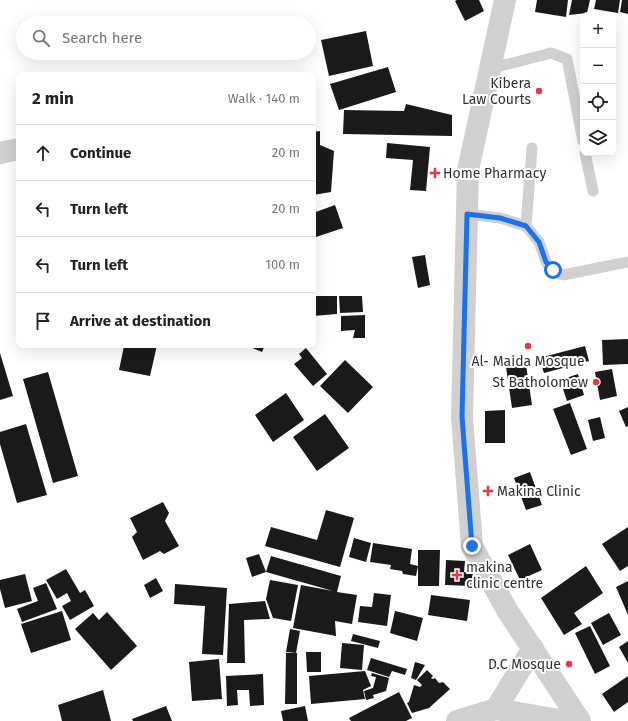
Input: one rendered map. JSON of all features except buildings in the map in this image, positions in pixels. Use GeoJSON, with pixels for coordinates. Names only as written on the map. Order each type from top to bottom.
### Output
{"type":"FeatureCollection","features":[{"type":"Feature","properties":{"kind":"street"},"geometry":{"type":"LineString","coordinates":[[505,0],[468,170],[462,417],[472,546],[508,610],[580,721]]}},
{"type":"Feature","properties":{"kind":"street"},"geometry":{"type":"LineString","coordinates":[[0,153],[16,150]]}},
{"type":"Feature","properties":{"kind":"street"},"geometry":{"type":"LineString","coordinates":[[496,709],[533,648]]}},
{"type":"Feature","properties":{"kind":"street"},"geometry":{"type":"LineString","coordinates":[[457,721],[496,709],[565,721]]}},
{"type":"Feature","properties":{"kind":"lane"},"geometry":{"type":"LineString","coordinates":[[489,69],[551,53],[567,59],[580,126]]}},
{"type":"Feature","properties":{"kind":"lane"},"geometry":{"type":"LineString","coordinates":[[526,226],[532,148]]}},
{"type":"Feature","properties":{"kind":"lane"},"geometry":{"type":"LineString","coordinates":[[586,156],[593,191]]}},
{"type":"Feature","properties":{"kind":"lane"},"geometry":{"type":"LineString","coordinates":[[467,214],[500,218],[526,226],[539,242],[546,262],[553,270],[563,275],[628,262]]}},
{"type":"Feature","properties":{"kind":"place","name":"Kibera Law Courts"},"geometry":{"type":"Point","coordinates":[539,91]}},
{"type":"Feature","properties":{"kind":"place","name":"Home Pharmacy"},"geometry":{"type":"Point","coordinates":[435,173]}},
{"type":"Feature","properties":{"kind":"place","name":"Al- Maida Mosque"},"geometry":{"type":"Point","coordinates":[528,346]}},
{"type":"Feature","properties":{"kind":"place","name":"St Batholomew"},"geometry":{"type":"Point","coordinates":[596,382]}},
{"type":"Feature","properties":{"kind":"place","name":"Makina Clinic"},"geometry":{"type":"Point","coordinates":[488,491]}},
{"type":"Feature","properties":{"kind":"place","name":"makina clinic centre"},"geometry":{"type":"Point","coordinates":[457,575]}},
{"type":"Feature","properties":{"kind":"place","name":"D.C Mosque"},"geometry":{"type":"Point","coordinates":[569,664]}},
{"type":"Feature","properties":{"kind":"route"},"geometry":{"type":"LineString","coordinates":[[472,546],[462,417],[467,214],[500,218],[526,226],[539,242],[546,262],[553,270]]}}]}
